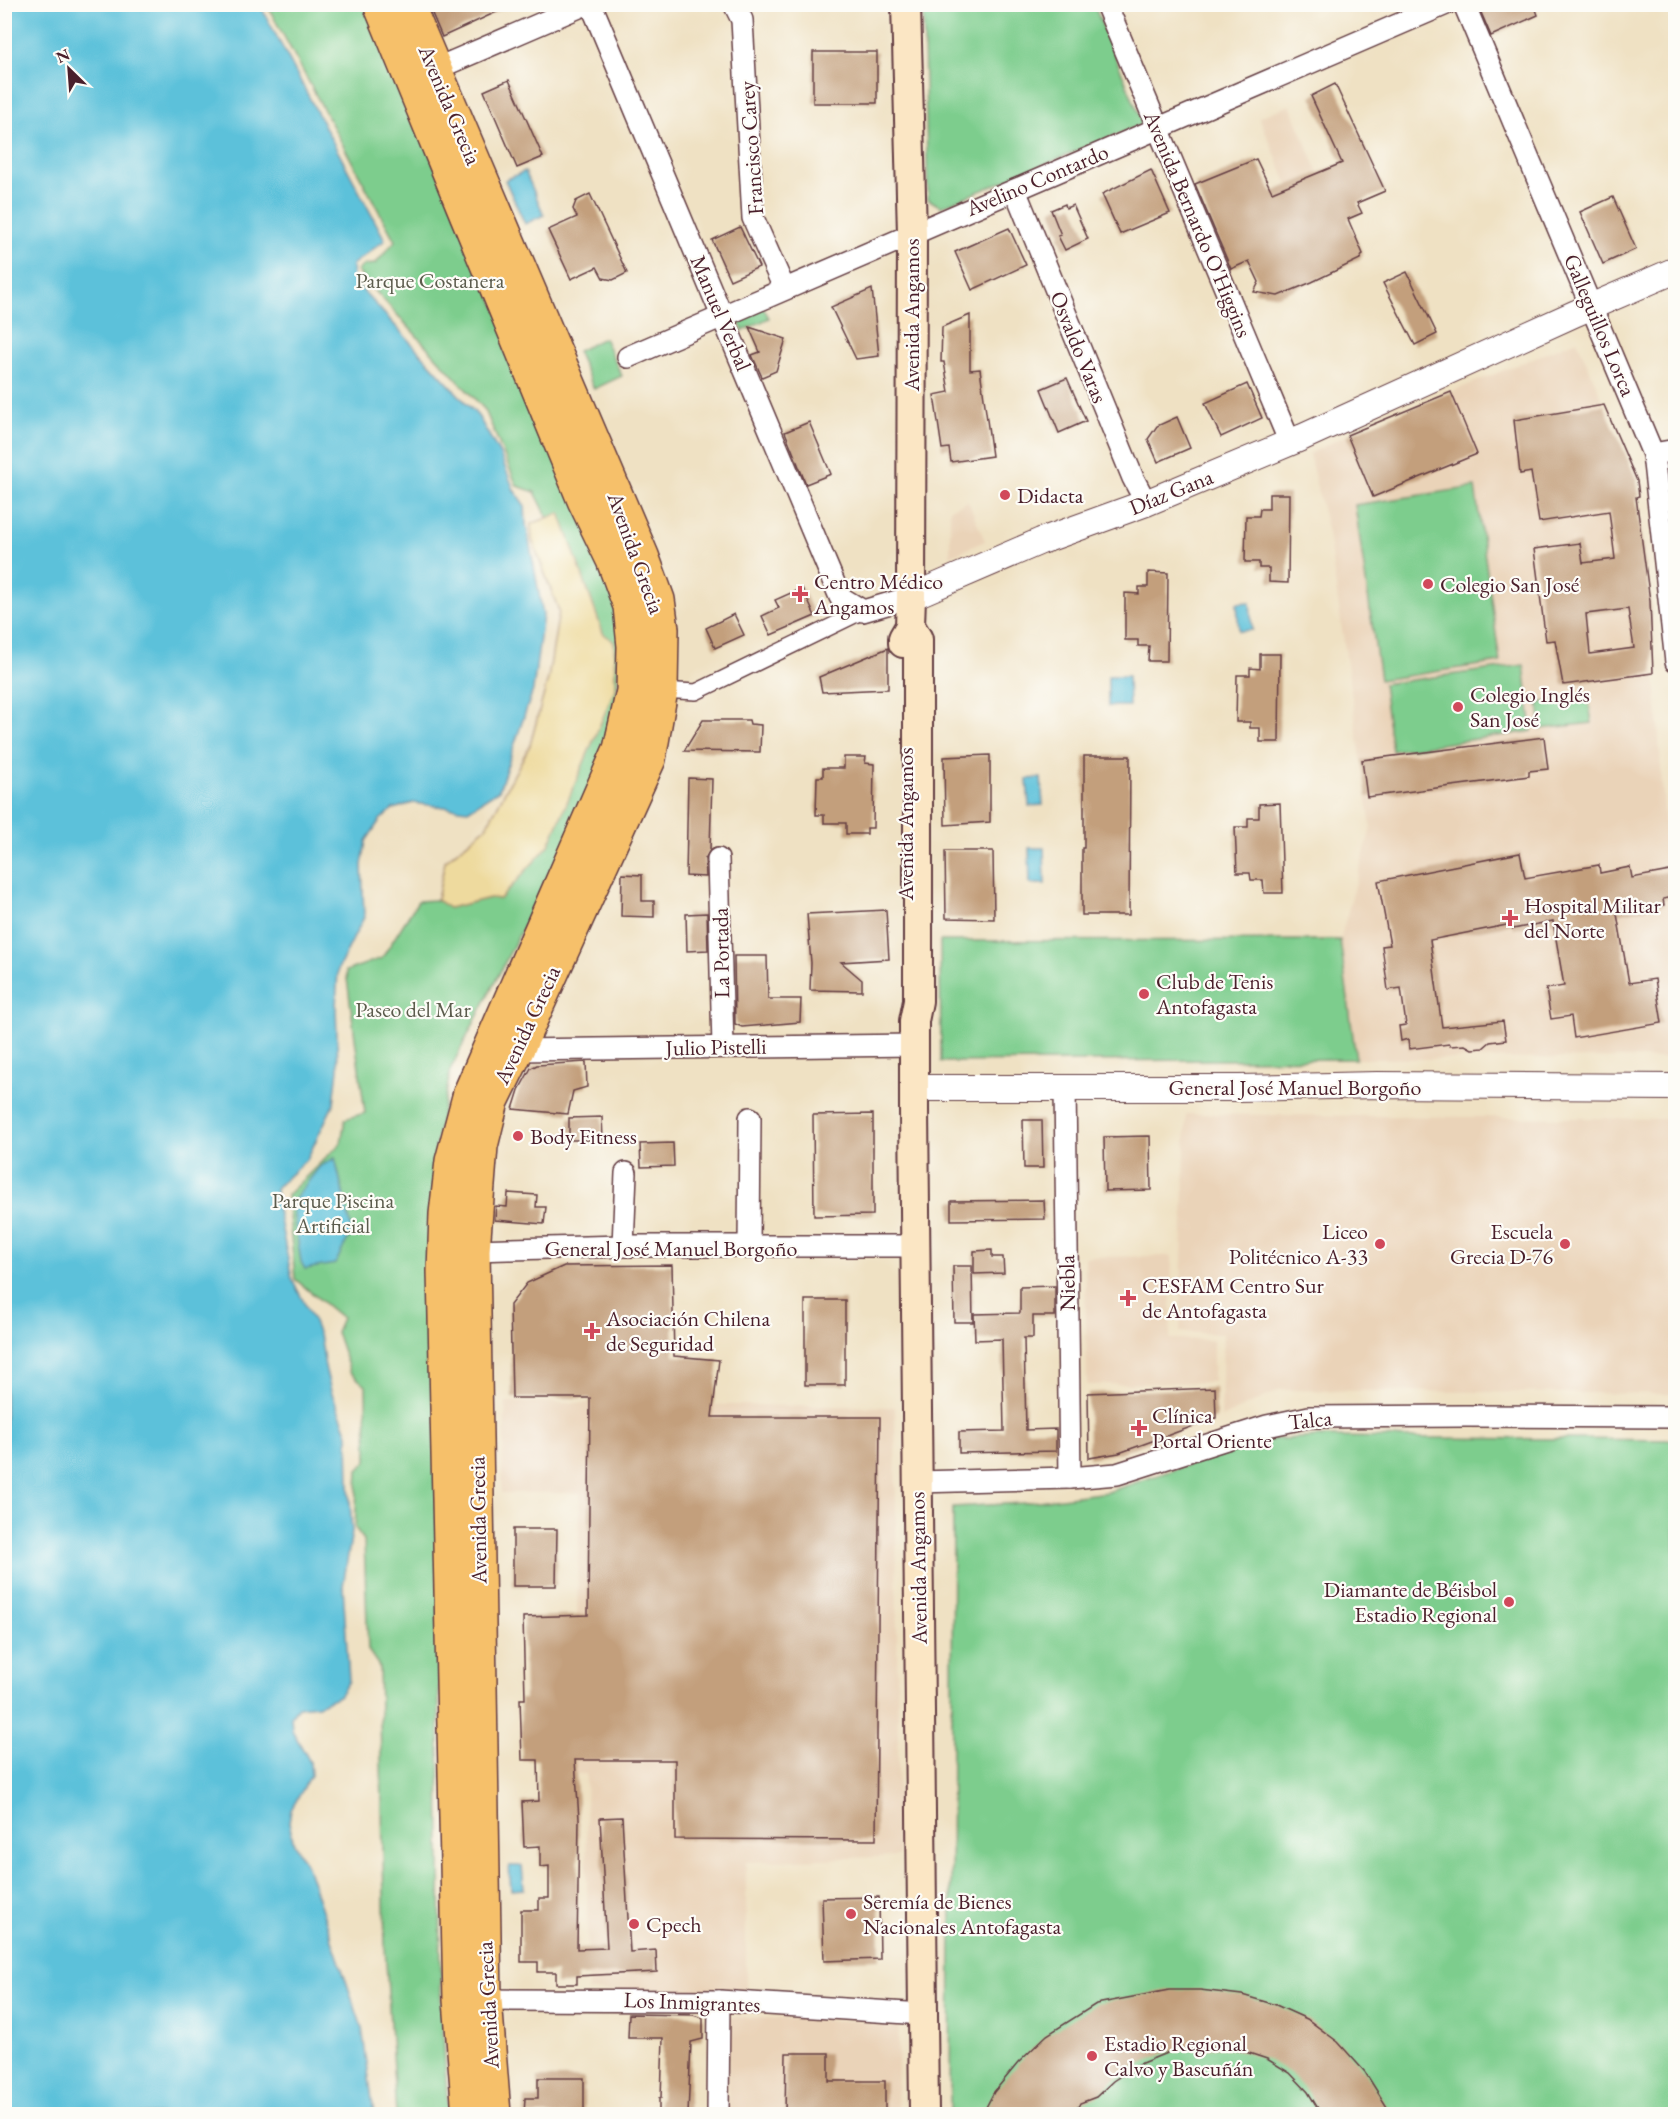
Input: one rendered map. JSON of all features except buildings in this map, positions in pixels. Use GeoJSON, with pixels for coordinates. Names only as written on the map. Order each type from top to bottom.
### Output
{"type":"FeatureCollection","features":[{"type":"Feature","properties":{"kind":"highway","name":"Avenida Grecia"},"geometry":{"type":"LineString","coordinates":[[380,4],[423,75],[642,556],[658,600],[660,619],[661,690],[649,759],[492,1101],[480,1146],[473,1250],[473,2000],[469,2115]]}},
{"type":"Feature","properties":{"kind":"highway","name":"Avenida Grecia"},"geometry":{"type":"LineString","coordinates":[[407,4],[423,75],[584,500],[613,560],[630,606],[634,646],[633,691],[620,749],[470,1093],[452,1161],[446,1214],[444,1271],[473,2000],[494,2115]]}},
{"type":"Feature","properties":{"kind":"main road","name":"Avenida Angamos"},"geometry":{"type":"LineString","coordinates":[[906,4],[912,234],[910,626],[918,639],[918,1001],[914,1033],[924,2115]]}},
{"type":"Feature","properties":{"kind":"street"},"geometry":{"type":"LineString","coordinates":[[423,75],[586,4]]}},
{"type":"Feature","properties":{"kind":"street","name":"Manuel Verbal"},"geometry":{"type":"LineString","coordinates":[[591,4],[840,597],[863,611]]}},
{"type":"Feature","properties":{"kind":"street","name":"Francisco Carey"},"geometry":{"type":"LineString","coordinates":[[734,4],[742,21],[753,218],[784,288]]}},
{"type":"Feature","properties":{"kind":"street","name":"Avenida Bernardo O'Higgins"},"geometry":{"type":"LineString","coordinates":[[1106,4],[1290,443]]}},
{"type":"Feature","properties":{"kind":"street","name":"Avelino Contardo"},"geometry":{"type":"LineString","coordinates":[[628,357],[1446,4]]}},
{"type":"Feature","properties":{"kind":"street","name":"Galleguillos Lorca"},"geometry":{"type":"LineString","coordinates":[[1464,4],[1653,454],[1676,662]]}},
{"type":"Feature","properties":{"kind":"street","name":"Osvaldo Varas"},"geometry":{"type":"LineString","coordinates":[[1015,190],[1133,477],[1146,503]]}},
{"type":"Feature","properties":{"kind":"street","name":"Díaz Gana"},"geometry":{"type":"LineString","coordinates":[[661,690],[696,692],[863,611],[911,597],[1041,541],[1146,503],[1290,443],[1676,270]]}},
{"type":"Feature","properties":{"kind":"street"},"geometry":{"type":"LineString","coordinates":[[1653,454],[1676,450]]}},
{"type":"Feature","properties":{"kind":"street","name":"La Portada"},"geometry":{"type":"LineString","coordinates":[[718,859],[723,1047]]}},
{"type":"Feature","properties":{"kind":"street","name":"Julio Pistelli"},"geometry":{"type":"LineString","coordinates":[[517,1050],[723,1047],[914,1033]]}},
{"type":"Feature","properties":{"kind":"street","name":"General José Manuel Borgoño"},"geometry":{"type":"LineString","coordinates":[[915,1088],[1239,1088],[1377,1085],[1676,1087]]}},
{"type":"Feature","properties":{"kind":"street","name":"Niebla"},"geometry":{"type":"LineString","coordinates":[[1065,1088],[1070,1478]]}},
{"type":"Feature","properties":{"kind":"street"},"geometry":{"type":"LineString","coordinates":[[749,1248],[750,1118]]}},
{"type":"Feature","properties":{"kind":"street"},"geometry":{"type":"LineString","coordinates":[[623,1246],[626,1173]]}},
{"type":"Feature","properties":{"kind":"street"},"geometry":{"type":"LineString","coordinates":[[446,1214],[455,1237],[466,1248],[473,1250]]}},
{"type":"Feature","properties":{"kind":"street","name":"General José Manuel Borgoño"},"geometry":{"type":"LineString","coordinates":[[473,1250],[623,1246],[749,1248],[916,1246]]}},
{"type":"Feature","properties":{"kind":"street","name":"Talca"},"geometry":{"type":"LineString","coordinates":[[917,1482],[1070,1478],[1117,1474],[1267,1426],[1308,1418],[1676,1417]]}},
{"type":"Feature","properties":{"kind":"street","name":"Los Inmigrantes"},"geometry":{"type":"LineString","coordinates":[[473,2000],[719,2001],[923,2014]]}},
{"type":"Feature","properties":{"kind":"street"},"geometry":{"type":"LineString","coordinates":[[718,2115],[719,2001]]}},
{"type":"Feature","properties":{"kind":"shaded area"},"geometry":{"type":"Polygon","coordinates":[[[1290,105],[1318,172],[1288,185],[1259,117],[1290,105]]]}},
{"type":"Feature","properties":{"kind":"shaded area","name":"Colegio Inglés San José"},"geometry":{"type":"Polygon","coordinates":[[[1577,340],[1637,481],[1639,496],[1636,497],[1650,601],[1675,944],[1675,1058],[1356,1059],[1340,940],[1371,828],[1328,533],[1309,454],[1347,435],[1577,340]]]}},
{"type":"Feature","properties":{"kind":"shaded area"},"geometry":{"type":"Polygon","coordinates":[[[968,501],[985,541],[950,556],[950,509],[968,501]]]}},
{"type":"Feature","properties":{"kind":"shaded area"},"geometry":{"type":"Polygon","coordinates":[[[1186,1114],[1675,1119],[1675,1394],[1280,1390],[1221,1418],[1223,1334],[1180,1332],[1186,1114]]]}},
{"type":"Feature","properties":{"kind":"shaded area","name":"CESFAM Centro Sur de Antofagasta"},"geometry":{"type":"Polygon","coordinates":[[[1172,1256],[1170,1339],[1213,1340],[1213,1382],[1087,1385],[1085,1257],[1172,1256]]]}},
{"type":"Feature","properties":{"kind":"shaded area"},"geometry":{"type":"Polygon","coordinates":[[[506,1402],[895,1407],[899,1856],[746,1862],[746,1994],[588,1991],[586,1774],[573,1774],[580,1493],[501,1493],[506,1402]]]}},
{"type":"Feature","properties":{"kind":"shaded area"},"geometry":{"type":"Polygon","coordinates":[[[729,2017],[899,2022],[897,2114],[728,2114],[729,2017]]]}},
{"type":"Feature","properties":{"kind":"green space","name":"Paseo del Mar"},"geometry":{"type":"Polygon","coordinates":[[[267,5],[365,5],[622,599],[614,749],[451,1068],[435,1150],[441,1997],[448,2114],[396,2114],[385,1947],[379,1666],[368,1650],[364,1540],[355,1528],[358,1470],[367,1461],[366,1386],[350,1372],[336,1332],[342,1318],[295,1279],[287,1195],[341,1143],[345,1119],[365,1113],[346,971],[382,958],[418,901],[437,900],[449,908],[490,898],[500,899],[549,845],[615,689],[603,633],[560,514],[548,518],[535,492],[517,486],[485,410],[357,271],[364,265],[375,264],[395,241],[267,5]]]}},
{"type":"Feature","properties":{"kind":"green space"},"geometry":{"type":"Polygon","coordinates":[[[923,5],[1094,5],[1143,124],[941,207],[928,199],[923,5]]]}},
{"type":"Feature","properties":{"kind":"green space"},"geometry":{"type":"Polygon","coordinates":[[[763,307],[769,318],[743,331],[737,318],[763,307]]]}},
{"type":"Feature","properties":{"kind":"green space"},"geometry":{"type":"Polygon","coordinates":[[[604,338],[622,376],[594,389],[577,351],[604,338]]]}},
{"type":"Feature","properties":{"kind":"green space","name":"Colegio San José"},"geometry":{"type":"Polygon","coordinates":[[[1475,487],[1500,662],[1380,680],[1355,505],[1475,487]]]}},
{"type":"Feature","properties":{"kind":"green space","name":"Colegio Inglés San José"},"geometry":{"type":"Polygon","coordinates":[[[1524,665],[1532,731],[1392,751],[1383,684],[1524,665]]]}},
{"type":"Feature","properties":{"kind":"green space"},"geometry":{"type":"Polygon","coordinates":[[[1588,697],[1592,723],[1541,729],[1538,703],[1588,697]]]}},
{"type":"Feature","properties":{"kind":"green space","name":"Club de Tenis Antofagasta"},"geometry":{"type":"Polygon","coordinates":[[[1340,940],[1356,1059],[941,1062],[940,941],[1340,940]]]}},
{"type":"Feature","properties":{"kind":"green space"},"geometry":{"type":"Polygon","coordinates":[[[1320,1437],[1675,1440],[1675,2114],[950,2114],[953,1507],[1023,1503],[1108,1492],[1261,1440],[1320,1437]]]}},
{"type":"Feature","properties":{"kind":"sand"},"geometry":{"type":"Polygon","coordinates":[[[560,513],[603,633],[614,642],[615,689],[549,845],[500,899],[490,898],[449,908],[437,900],[445,861],[486,827],[530,745],[548,679],[559,611],[532,540],[531,524],[560,513]]]}},
{"type":"Feature","properties":{"kind":"water"},"geometry":{"type":"Polygon","coordinates":[[[5,4],[260,5],[385,240],[352,265],[353,277],[478,416],[500,454],[514,490],[525,506],[526,524],[543,615],[533,690],[499,790],[468,810],[413,803],[393,809],[380,820],[366,841],[362,865],[364,917],[338,969],[336,1007],[338,1069],[334,1103],[307,1159],[276,1188],[277,1205],[292,1279],[321,1340],[331,1391],[348,1434],[352,1531],[343,1586],[349,1681],[339,1696],[318,1705],[298,1707],[291,1716],[292,1730],[310,1762],[311,1775],[291,1810],[289,1823],[294,1844],[307,1866],[362,2028],[374,2114],[5,2114],[5,4]]]}},
{"type":"Feature","properties":{"kind":"water"},"geometry":{"type":"Polygon","coordinates":[[[525,171],[544,215],[525,224],[505,180],[525,171]]]}},
{"type":"Feature","properties":{"kind":"water"},"geometry":{"type":"Polygon","coordinates":[[[1250,602],[1252,630],[1239,631],[1237,603],[1250,602]]]}},
{"type":"Feature","properties":{"kind":"water"},"geometry":{"type":"Polygon","coordinates":[[[1108,676],[1128,676],[1129,706],[1108,706],[1108,676]]]}},
{"type":"Feature","properties":{"kind":"water"},"geometry":{"type":"Polygon","coordinates":[[[1041,778],[1043,805],[1029,806],[1027,779],[1041,778]]]}},
{"type":"Feature","properties":{"kind":"water"},"geometry":{"type":"Polygon","coordinates":[[[1029,848],[1044,848],[1045,884],[1030,884],[1029,848]]]}},
{"type":"Feature","properties":{"kind":"water"},"geometry":{"type":"Polygon","coordinates":[[[335,1158],[352,1231],[335,1264],[305,1269],[301,1262],[292,1203],[319,1167],[335,1158]]]}},
{"type":"Feature","properties":{"kind":"water"},"geometry":{"type":"Polygon","coordinates":[[[509,1866],[522,1866],[524,1889],[511,1890],[509,1866]]]}},
{"type":"Feature","properties":{"kind":"place","name":"Didacta"},"geometry":{"type":"Point","coordinates":[1005,495]}},
{"type":"Feature","properties":{"kind":"place","name":"Colegio San José"},"geometry":{"type":"Point","coordinates":[1428,584]}},
{"type":"Feature","properties":{"kind":"place","name":"Centro Médico Angamos"},"geometry":{"type":"Point","coordinates":[800,594]}},
{"type":"Feature","properties":{"kind":"place","name":"Colegio Inglés San José"},"geometry":{"type":"Point","coordinates":[1458,707]}},
{"type":"Feature","properties":{"kind":"place","name":"Hospital Militar del Norte"},"geometry":{"type":"Point","coordinates":[1510,918]}},
{"type":"Feature","properties":{"kind":"place","name":"Club de Tenis Antofagasta"},"geometry":{"type":"Point","coordinates":[1144,994]}},
{"type":"Feature","properties":{"kind":"place","name":"Body Fitness"},"geometry":{"type":"Point","coordinates":[518,1136]}},
{"type":"Feature","properties":{"kind":"place","name":"Liceo Politécnico A-33"},"geometry":{"type":"Point","coordinates":[1380,1244]}},
{"type":"Feature","properties":{"kind":"place","name":"Escuela Grecia D-76"},"geometry":{"type":"Point","coordinates":[1565,1244]}},
{"type":"Feature","properties":{"kind":"place","name":"CESFAM Centro Sur de Antofagasta"},"geometry":{"type":"Point","coordinates":[1128,1298]}},
{"type":"Feature","properties":{"kind":"place","name":"Asociación Chilena de Seguridad"},"geometry":{"type":"Point","coordinates":[592,1331]}},
{"type":"Feature","properties":{"kind":"place","name":"Clínica Portal Oriente"},"geometry":{"type":"Point","coordinates":[1139,1428]}},
{"type":"Feature","properties":{"kind":"place","name":"Diamante de Béisbol Estadio Regional"},"geometry":{"type":"Point","coordinates":[1509,1602]}},
{"type":"Feature","properties":{"kind":"place","name":"Seremía de Bienes Nacionales Antofagasta"},"geometry":{"type":"Point","coordinates":[851,1914]}},
{"type":"Feature","properties":{"kind":"place","name":"Cpech"},"geometry":{"type":"Point","coordinates":[634,1924]}},
{"type":"Feature","properties":{"kind":"place","name":"Estadio Regional Calvo y Bascuñán"},"geometry":{"type":"Point","coordinates":[1092,2056]}},
{"type":"Feature","properties":{"kind":"park label","name":"Parque Costanera"},"geometry":{"type":"Point","coordinates":[430,280]}},
{"type":"Feature","properties":{"kind":"park label","name":"Parque Piscina Artificial"},"geometry":{"type":"Point","coordinates":[333,1212]}}]}
